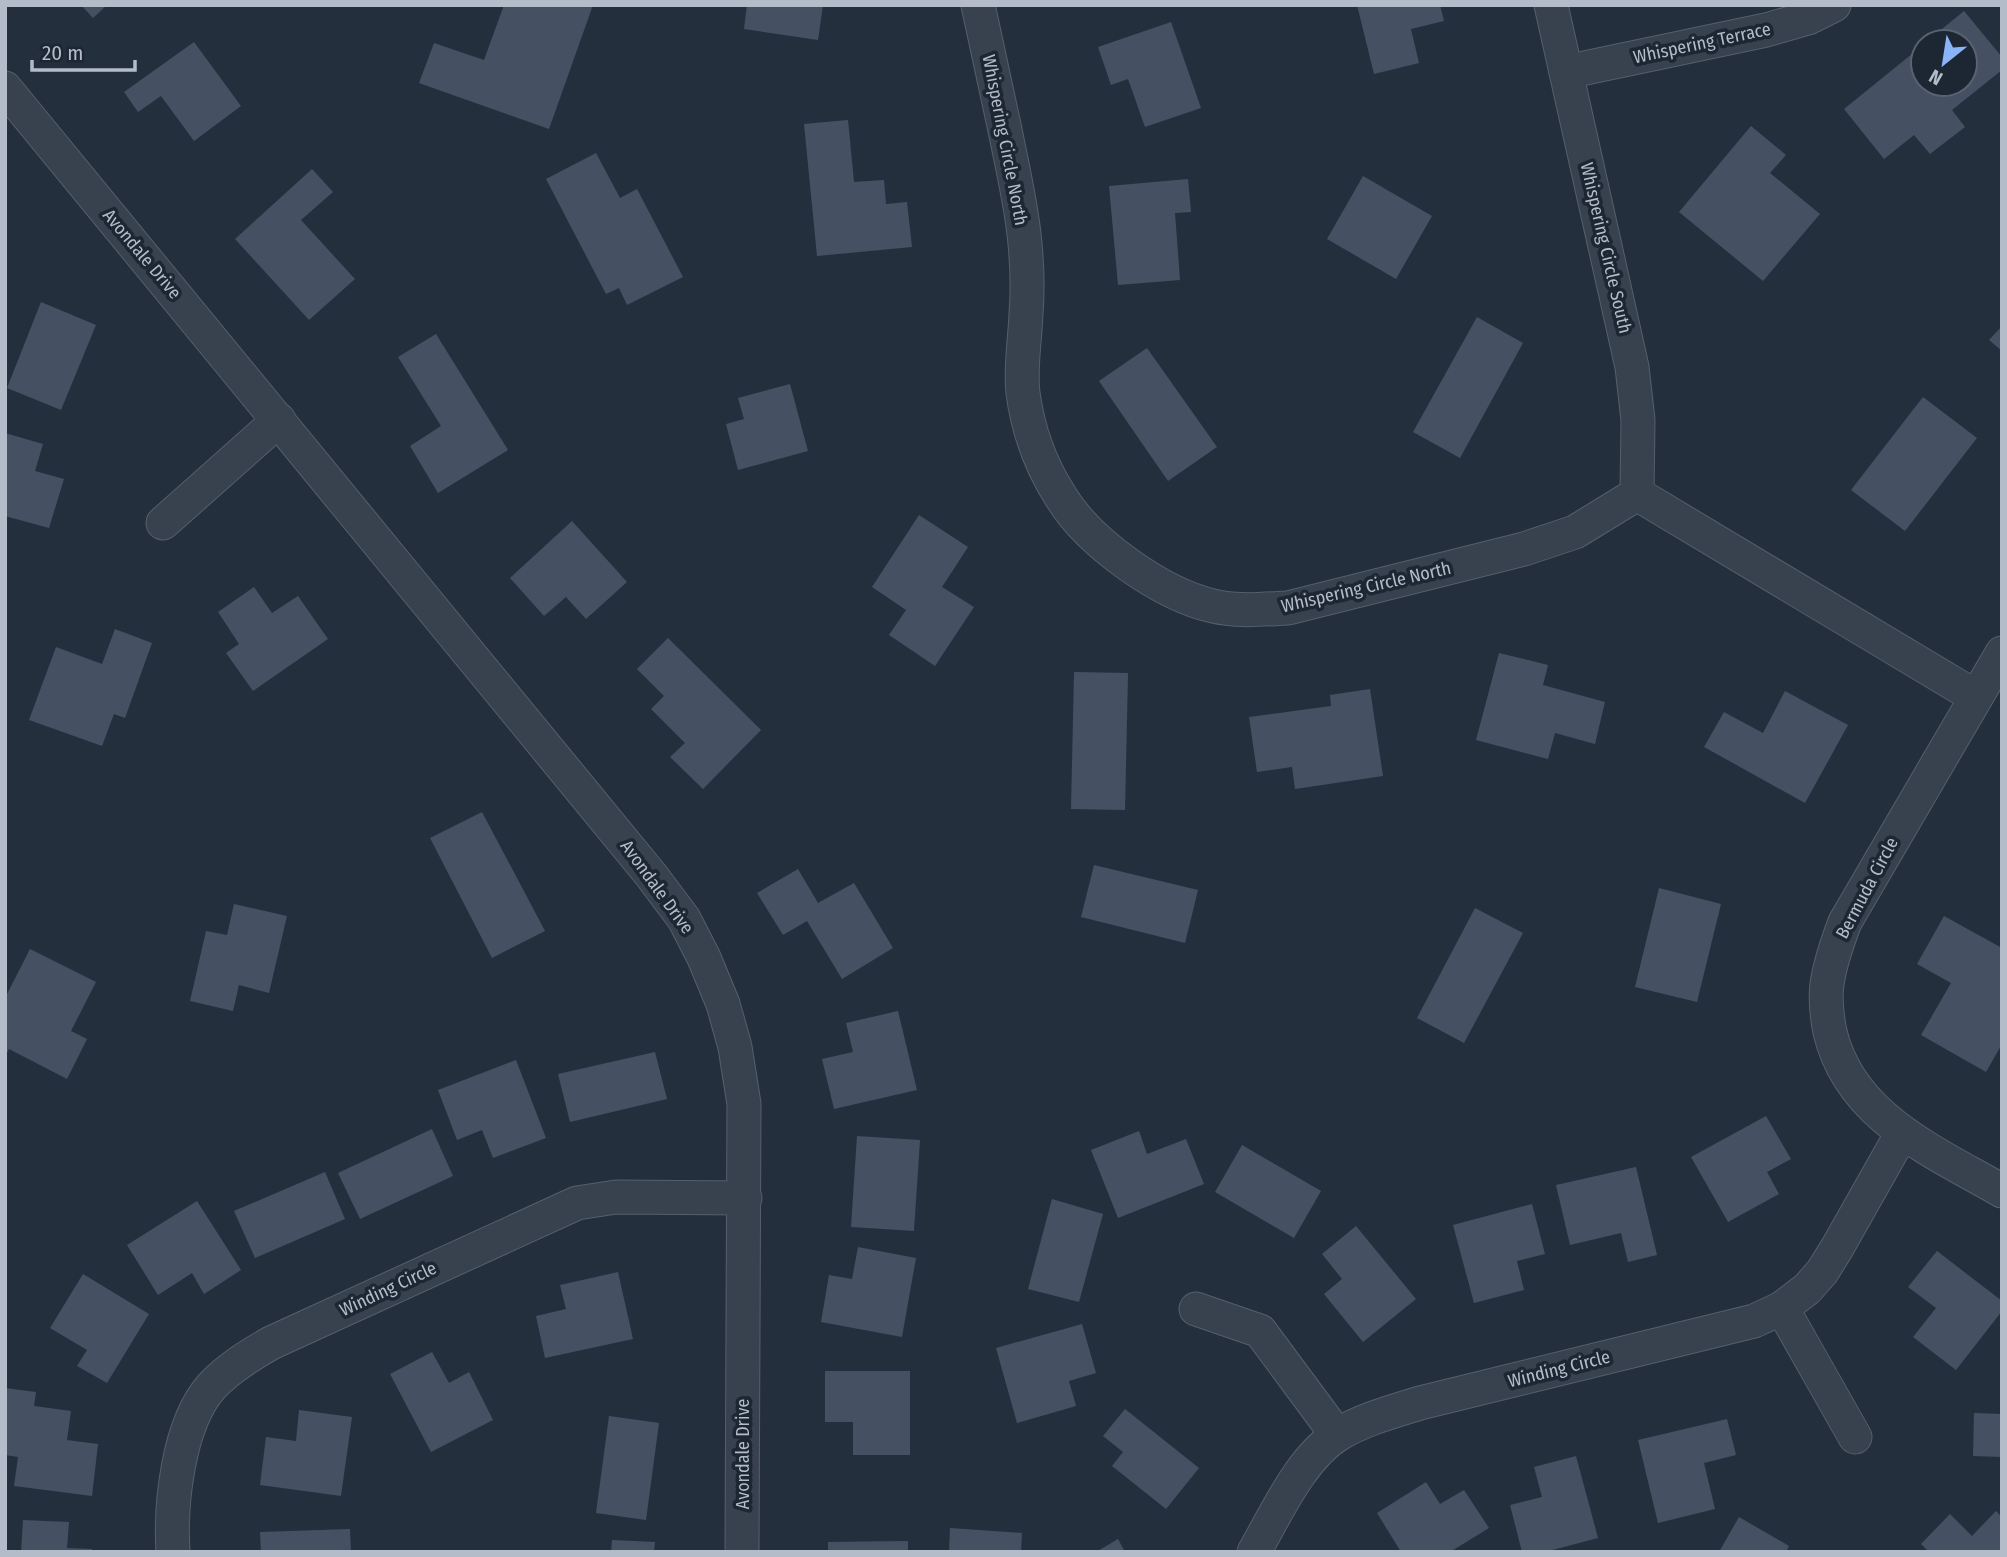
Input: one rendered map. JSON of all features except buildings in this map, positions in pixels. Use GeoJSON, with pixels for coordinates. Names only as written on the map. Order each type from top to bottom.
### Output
{"type":"FeatureCollection","features":[{"type":"Feature","properties":{"kind":"street","name":"Whispering Circle North"},"geometry":{"type":"LineString","coordinates":[[978,5],[1021,204],[1026,255],[1027,310],[1023,391],[1029,429],[1043,465],[1062,500],[1087,529],[1117,556],[1151,580],[1182,597],[1215,607],[1248,610],[1287,608],[1524,550],[1575,532],[1637,494]]}},
{"type":"Feature","properties":{"kind":"street","name":"Whispering Circle South"},"geometry":{"type":"LineString","coordinates":[[1551,5],[1632,367],[1638,420],[1637,494]]}},
{"type":"Feature","properties":{"kind":"street","name":"Whispering Terrace"},"geometry":{"type":"LineString","coordinates":[[1566,72],[1766,30],[1808,18],[1834,5]]}},
{"type":"Feature","properties":{"kind":"street","name":"Avondale Drive"},"geometry":{"type":"LineString","coordinates":[[5,88],[643,864],[684,919],[704,958],[723,1004],[735,1047],[744,1104],[742,1552]]}},
{"type":"Feature","properties":{"kind":"street"},"geometry":{"type":"LineString","coordinates":[[163,523],[279,420]]}},
{"type":"Feature","properties":{"kind":"street"},"geometry":{"type":"LineString","coordinates":[[1637,494],[1976,696]]}},
{"type":"Feature","properties":{"kind":"street","name":"Bermuda Circle"},"geometry":{"type":"LineString","coordinates":[[2002,653],[1845,922],[1826,986],[1827,1019],[1834,1049],[1853,1084],[1872,1108],[1902,1133],[2002,1191]]}},
{"type":"Feature","properties":{"kind":"street","name":"Winding Circle"},"geometry":{"type":"LineString","coordinates":[[1254,1552],[1310,1459],[1337,1435],[1370,1418],[1420,1403],[1754,1321],[1782,1308],[1807,1289],[1822,1272],[1902,1133]]}},
{"type":"Feature","properties":{"kind":"street","name":"Winding Circle"},"geometry":{"type":"LineString","coordinates":[[173,1552],[172,1534],[181,1451],[194,1414],[210,1388],[260,1349],[577,1203],[616,1197],[745,1198]]}},
{"type":"Feature","properties":{"kind":"street"},"geometry":{"type":"LineString","coordinates":[[1782,1308],[1854,1437]]}},
{"type":"Feature","properties":{"kind":"street"},"geometry":{"type":"LineString","coordinates":[[1196,1309],[1260,1331],[1337,1435]]}}]}
